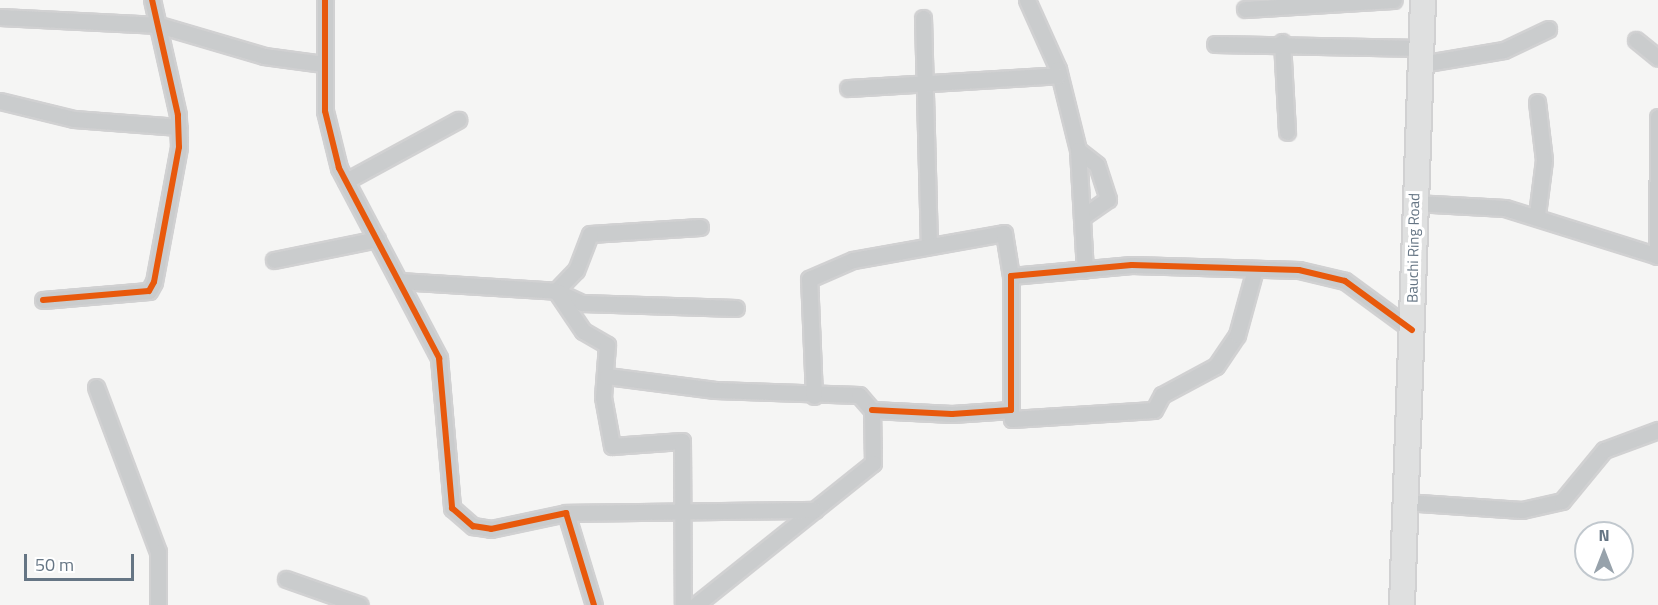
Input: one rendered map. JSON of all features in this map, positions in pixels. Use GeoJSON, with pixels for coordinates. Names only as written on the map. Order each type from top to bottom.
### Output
{"type":"FeatureCollection","features":[{"type":"Feature","properties":{"kind":"main road","name":"Bauchi Ring Road"},"geometry":{"type":"LineString","coordinates":[[1402,605],[1414,203],[1423,0]]}},
{"type":"Feature","properties":{"kind":"street"},"geometry":{"type":"LineString","coordinates":[[43,300],[149,291],[172,195],[178,127],[159,25],[152,0]]}},
{"type":"Feature","properties":{"kind":"street"},"geometry":{"type":"LineString","coordinates":[[325,0],[323,64],[325,111],[346,181],[440,358],[452,508],[473,526],[491,530],[566,513],[682,509],[815,510]]}},
{"type":"Feature","properties":{"kind":"street"},"geometry":{"type":"LineString","coordinates":[[1245,9],[1394,0]]}},
{"type":"Feature","properties":{"kind":"street"},"geometry":{"type":"LineString","coordinates":[[1028,1],[1059,75],[1078,150],[1085,270]]}},
{"type":"Feature","properties":{"kind":"street"},"geometry":{"type":"LineString","coordinates":[[0,17],[159,25],[264,56],[323,64]]}},
{"type":"Feature","properties":{"kind":"street"},"geometry":{"type":"LineString","coordinates":[[923,18],[922,84],[929,246]]}},
{"type":"Feature","properties":{"kind":"street"},"geometry":{"type":"LineString","coordinates":[[1215,44],[1282,42],[1421,56],[1504,50],[1548,28]]}},
{"type":"Feature","properties":{"kind":"street"},"geometry":{"type":"LineString","coordinates":[[1636,40],[1658,58]]}},
{"type":"Feature","properties":{"kind":"street"},"geometry":{"type":"LineString","coordinates":[[1282,42],[1287,132]]}},
{"type":"Feature","properties":{"kind":"street"},"geometry":{"type":"LineString","coordinates":[[848,88],[1059,75]]}},
{"type":"Feature","properties":{"kind":"street"},"geometry":{"type":"LineString","coordinates":[[0,101],[74,119],[178,127]]}},
{"type":"Feature","properties":{"kind":"street"},"geometry":{"type":"LineString","coordinates":[[1537,102],[1544,160],[1538,215]]}},
{"type":"Feature","properties":{"kind":"street"},"geometry":{"type":"LineString","coordinates":[[1414,203],[1505,207],[1538,215],[1657,256],[1658,117]]}},
{"type":"Feature","properties":{"kind":"street"},"geometry":{"type":"LineString","coordinates":[[346,181],[458,120]]}},
{"type":"Feature","properties":{"kind":"street"},"geometry":{"type":"LineString","coordinates":[[1078,150],[1097,165],[1108,199],[1082,217]]}},
{"type":"Feature","properties":{"kind":"street"},"geometry":{"type":"LineString","coordinates":[[556,291],[576,270],[590,234],[700,227]]}},
{"type":"Feature","properties":{"kind":"street"},"geometry":{"type":"LineString","coordinates":[[814,396],[809,279],[853,260],[1004,233],[1011,276],[1012,419],[1154,410],[1162,395],[1216,366],[1237,335],[1255,269]]}},
{"type":"Feature","properties":{"kind":"street"},"geometry":{"type":"LineString","coordinates":[[274,260],[377,239]]}},
{"type":"Feature","properties":{"kind":"street"},"geometry":{"type":"LineString","coordinates":[[1011,276],[1132,265],[1299,270],[1345,281],[1412,330]]}},
{"type":"Feature","properties":{"kind":"street"},"geometry":{"type":"LineString","coordinates":[[399,281],[556,291],[582,303],[736,308]]}},
{"type":"Feature","properties":{"kind":"street"},"geometry":{"type":"LineString","coordinates":[[556,291],[583,331],[607,345],[607,376],[603,397],[612,446],[682,441],[683,605]]}},
{"type":"Feature","properties":{"kind":"street"},"geometry":{"type":"LineString","coordinates":[[607,376],[814,396],[860,395],[872,410],[873,463],[696,605]]}},
{"type":"Feature","properties":{"kind":"street"},"geometry":{"type":"LineString","coordinates":[[96,387],[158,552],[158,605]]}},
{"type":"Feature","properties":{"kind":"street"},"geometry":{"type":"LineString","coordinates":[[872,410],[952,414],[1011,410]]}},
{"type":"Feature","properties":{"kind":"street"},"geometry":{"type":"LineString","coordinates":[[1404,502],[1522,510],[1562,501],[1604,450],[1658,430]]}},
{"type":"Feature","properties":{"kind":"street"},"geometry":{"type":"LineString","coordinates":[[566,513],[594,605]]}},
{"type":"Feature","properties":{"kind":"street"},"geometry":{"type":"LineString","coordinates":[[286,579],[360,605]]}},
{"type":"Feature","properties":{"kind":"cycle path"},"geometry":{"type":"LineString","coordinates":[[43,300],[149,291],[154,282],[179,147],[178,115],[152,0]]}},
{"type":"Feature","properties":{"kind":"cycle path"},"geometry":{"type":"LineString","coordinates":[[325,0],[325,111],[339,168],[439,358],[452,508],[473,526],[491,529],[566,513],[594,605]]}},
{"type":"Feature","properties":{"kind":"cycle path"},"geometry":{"type":"LineString","coordinates":[[872,410],[952,414],[1011,410],[1011,276],[1132,265],[1299,270],[1345,281],[1412,330]]}}]}
